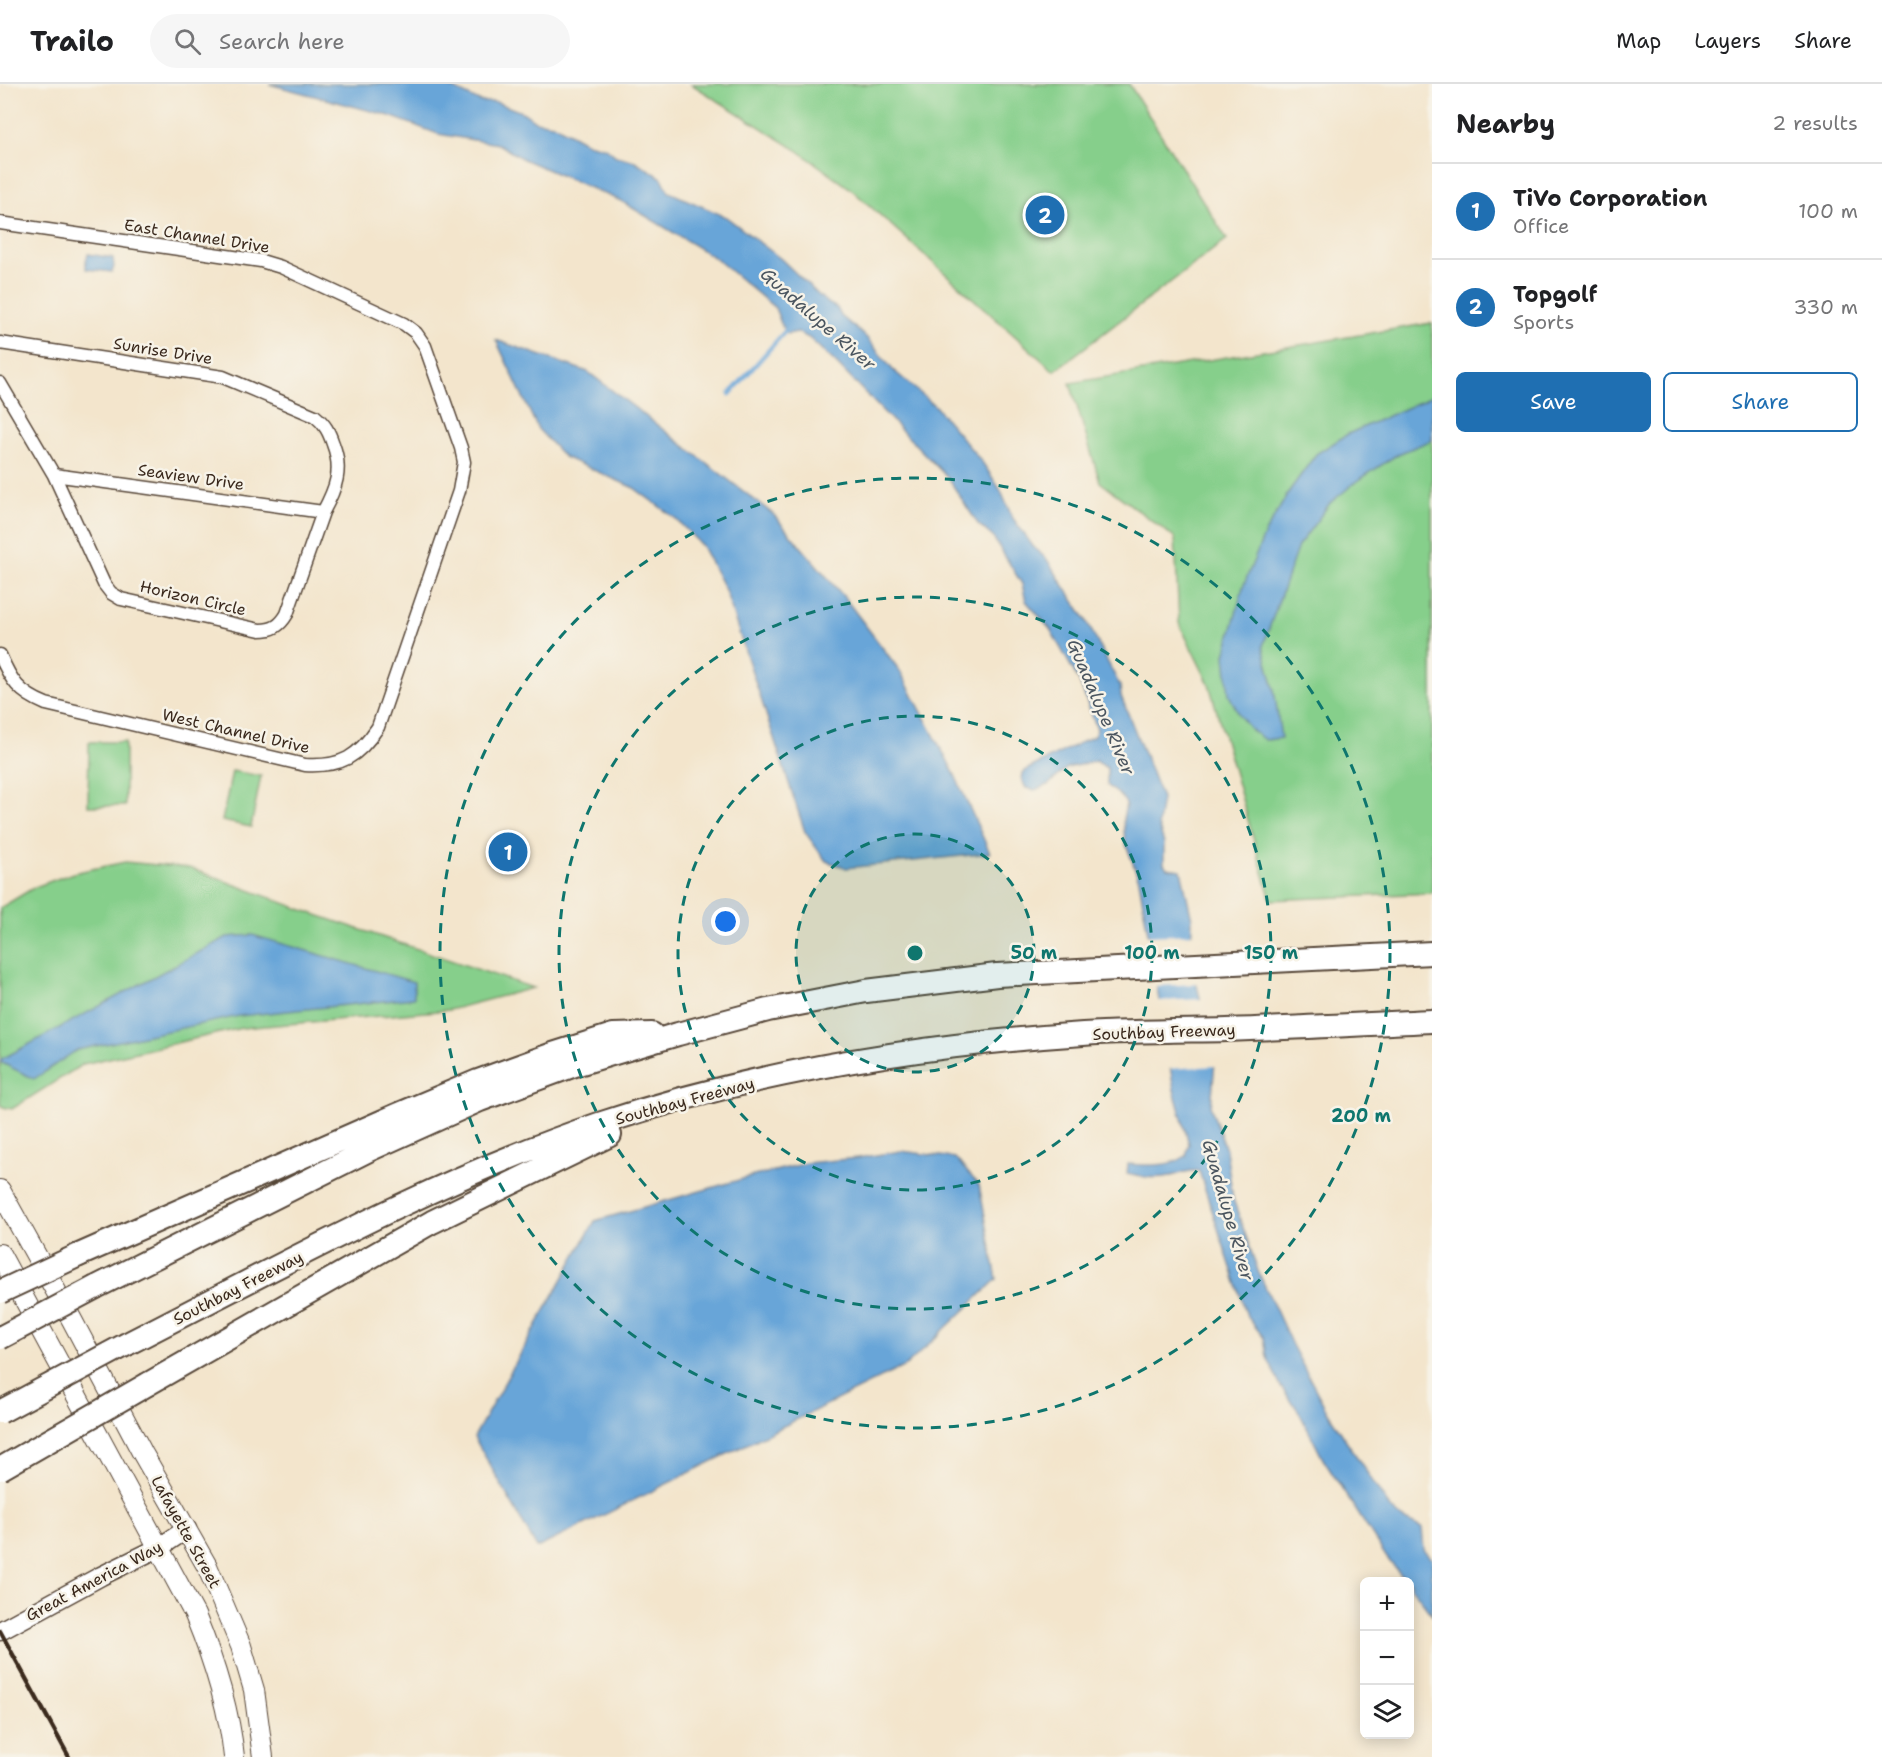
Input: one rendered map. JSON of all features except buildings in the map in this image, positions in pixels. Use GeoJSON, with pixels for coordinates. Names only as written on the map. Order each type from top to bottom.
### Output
{"type":"FeatureCollection","features":[{"type":"Feature","properties":{"kind":"highway"},"geometry":{"type":"LineString","coordinates":[[0,1338],[96,1287],[369,1150],[480,1100],[575,1065],[678,1034],[768,1010],[866,991],[967,977],[1432,953]]}},
{"type":"Feature","properties":{"kind":"highway","name":"Southbay Freeway"},"geometry":{"type":"LineString","coordinates":[[0,1412],[127,1344],[392,1210],[503,1160],[600,1124],[693,1096],[785,1074],[881,1056],[982,1044],[1084,1034],[1432,1021]]}},
{"type":"Feature","properties":{"kind":"highway"},"geometry":{"type":"LineString","coordinates":[[0,1292],[397,1115],[519,1066],[613,1035],[678,1034]]}},
{"type":"Feature","properties":{"kind":"highway"},"geometry":{"type":"LineString","coordinates":[[0,1469],[432,1222],[574,1151],[693,1096]]}},
{"type":"Feature","properties":{"kind":"main road","name":"Lafayette Street"},"geometry":{"type":"LineString","coordinates":[[0,1190],[143,1454],[187,1529],[216,1586],[241,1646],[254,1690],[263,1757]]}},
{"type":"Feature","properties":{"kind":"main road","name":"Lafayette Street"},"geometry":{"type":"LineString","coordinates":[[0,1254],[195,1615],[212,1655],[224,1697],[234,1757]]}},
{"type":"Feature","properties":{"kind":"street","name":"East Channel Drive"},"geometry":{"type":"LineString","coordinates":[[0,223],[261,261],[281,267],[404,324],[416,333],[425,346],[464,462]]}},
{"type":"Feature","properties":{"kind":"street","name":"Sunrise Drive"},"geometry":{"type":"LineString","coordinates":[[0,343],[223,377],[315,416]]}},
{"type":"Feature","properties":{"kind":"street","name":"Horizon Circle"},"geometry":{"type":"LineString","coordinates":[[0,383],[54,475],[104,584],[111,593],[121,599],[260,630],[276,627],[287,615],[322,512],[330,498],[339,466],[328,429],[315,416]]}},
{"type":"Feature","properties":{"kind":"street","name":"West Channel Drive"},"geometry":{"type":"LineString","coordinates":[[0,655],[8,674],[23,693],[46,704],[305,765],[322,766],[339,763],[367,744],[378,727],[459,491],[464,462]]}},
{"type":"Feature","properties":{"kind":"street","name":"Seaview Drive"},"geometry":{"type":"LineString","coordinates":[[54,475],[322,512]]}},
{"type":"Feature","properties":{"kind":"street","name":"Great America Way"},"geometry":{"type":"LineString","coordinates":[[0,1631],[160,1547],[187,1529]]}},
{"type":"Feature","properties":{"kind":"green space"},"geometry":{"type":"Polygon","coordinates":[[[691,84],[1129,84],[1227,239],[1054,371],[852,190],[797,150],[691,84]]]}},
{"type":"Feature","properties":{"kind":"green space"},"geometry":{"type":"Polygon","coordinates":[[[1432,323],[1432,893],[1271,900],[1209,684],[1179,623],[1175,538],[1100,482],[1070,383],[1432,323]]]}},
{"type":"Feature","properties":{"kind":"green space"},"geometry":{"type":"Polygon","coordinates":[[[89,742],[125,742],[125,806],[88,806],[89,742]]]}},
{"type":"Feature","properties":{"kind":"green space"},"geometry":{"type":"Polygon","coordinates":[[[232,771],[261,776],[251,827],[222,821],[232,771]]]}},
{"type":"Feature","properties":{"kind":"green space"},"geometry":{"type":"Polygon","coordinates":[[[125,862],[190,868],[311,913],[533,988],[449,1010],[242,1028],[83,1064],[12,1109],[3,1107],[0,1104],[0,908],[35,887],[73,873],[125,862]]]}},
{"type":"Feature","properties":{"kind":"water","name":"Guadalupe River"},"geometry":{"type":"Polygon","coordinates":[[[269,84],[444,84],[481,102],[496,102],[524,113],[535,121],[553,124],[587,143],[606,148],[616,156],[635,161],[662,178],[669,192],[726,217],[781,259],[826,302],[837,308],[841,316],[866,337],[892,369],[935,406],[982,462],[1000,489],[1012,517],[1035,549],[1046,558],[1086,620],[1120,686],[1121,696],[1162,798],[1158,825],[1164,843],[1164,864],[1167,868],[1181,870],[1192,919],[1191,960],[1215,1061],[1211,1108],[1226,1150],[1233,1199],[1258,1271],[1292,1345],[1327,1411],[1390,1508],[1403,1519],[1422,1528],[1424,1550],[1432,1559],[1432,1614],[1414,1591],[1414,1577],[1403,1577],[1387,1558],[1323,1459],[1298,1410],[1281,1387],[1267,1357],[1264,1338],[1247,1316],[1199,1171],[1188,1171],[1159,1178],[1127,1174],[1128,1164],[1158,1165],[1179,1160],[1186,1156],[1189,1144],[1174,1090],[1139,880],[1125,841],[1123,819],[1126,804],[1122,797],[1107,785],[1107,768],[1096,761],[1067,768],[1048,785],[1035,790],[1026,788],[1022,780],[1023,773],[1028,769],[1094,736],[1097,729],[1079,681],[1050,629],[1026,601],[1022,584],[993,537],[978,524],[948,478],[834,361],[809,338],[797,332],[788,334],[784,331],[775,308],[714,257],[621,201],[523,159],[498,144],[438,134],[390,116],[269,84]]]}},
{"type":"Feature","properties":{"kind":"water"},"geometry":{"type":"Polygon","coordinates":[[[88,254],[113,258],[112,272],[86,269],[88,254]]]}},
{"type":"Feature","properties":{"kind":"water"},"geometry":{"type":"Polygon","coordinates":[[[496,340],[588,372],[773,514],[844,597],[900,671],[954,773],[990,853],[846,868],[826,861],[805,832],[725,590],[702,546],[675,518],[634,488],[564,457],[538,429],[496,340]]]}},
{"type":"Feature","properties":{"kind":"water"},"geometry":{"type":"Polygon","coordinates":[[[1432,395],[1432,440],[1398,454],[1357,481],[1330,503],[1298,546],[1263,646],[1274,689],[1281,738],[1265,740],[1252,731],[1240,716],[1229,695],[1225,655],[1243,587],[1265,533],[1290,490],[1316,454],[1348,434],[1432,395]]]}},
{"type":"Feature","properties":{"kind":"water"},"geometry":{"type":"Polygon","coordinates":[[[252,935],[414,982],[414,998],[239,1016],[77,1050],[34,1079],[0,1062],[227,937],[252,935]]]}},
{"type":"Feature","properties":{"kind":"water"},"geometry":{"type":"Polygon","coordinates":[[[901,1151],[955,1158],[979,1185],[997,1279],[907,1365],[537,1548],[474,1437],[595,1221],[807,1163],[901,1151]]]}},
{"type":"Feature","properties":{"kind":"pier"},"geometry":{"type":"Polygon","coordinates":[[[1195,934],[1194,959],[1200,984],[1153,986],[1145,936],[1195,934]]]}},
{"type":"Feature","properties":{"kind":"pier"},"geometry":{"type":"Polygon","coordinates":[[[1203,999],[1218,1060],[1217,1066],[1167,1069],[1156,1001],[1203,999]]]}},
{"type":"Feature","properties":{"kind":"waterway"},"geometry":{"type":"LineString","coordinates":[[730,394],[788,328]]}},
{"type":"Feature","properties":{"kind":"railway"},"geometry":{"type":"LineString","coordinates":[[0,1631],[69,1757]]}},
{"type":"Feature","properties":{"kind":"place","name":"Topgolf"},"geometry":{"type":"Point","coordinates":[1045,215]}},
{"type":"Feature","properties":{"kind":"place","name":"TiVo Corporation"},"geometry":{"type":"Point","coordinates":[508,852]}}]}
